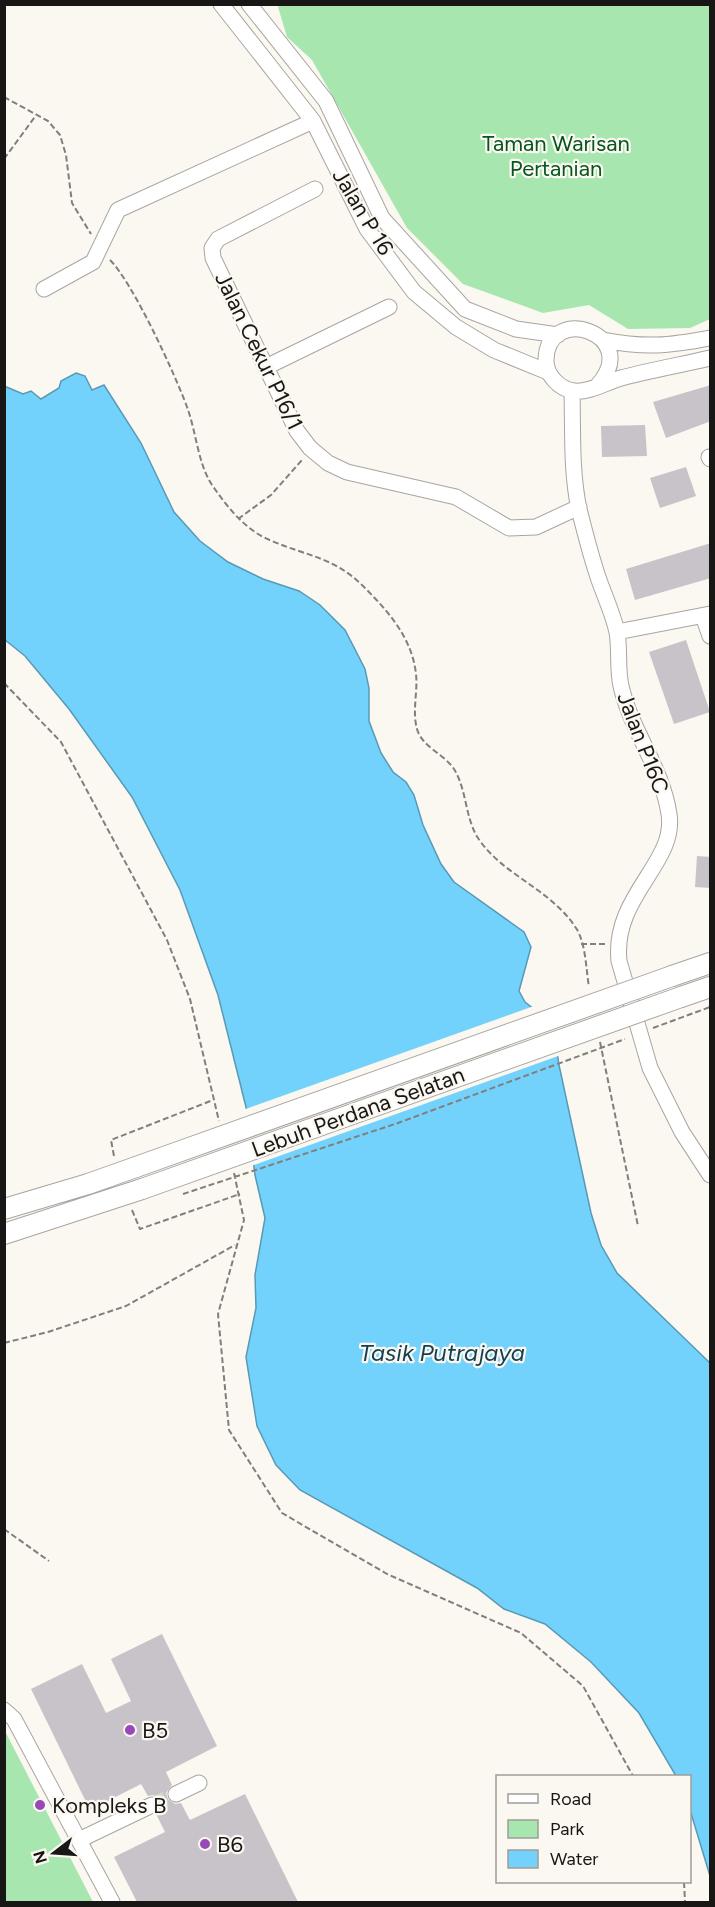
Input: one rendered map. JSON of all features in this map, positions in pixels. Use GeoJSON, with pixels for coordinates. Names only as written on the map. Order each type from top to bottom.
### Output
{"type":"FeatureCollection","features":[{"type":"Feature","properties":{"kind":"main road","name":"Lebuh Perdana Selatan"},"geometry":{"type":"LineString","coordinates":[[4,1209],[88,1184],[711,963]]}},
{"type":"Feature","properties":{"kind":"main road","name":"Lebuh Perdana Selatan"},"geometry":{"type":"LineString","coordinates":[[4,1234],[142,1189],[711,987]]}},
{"type":"Feature","properties":{"kind":"street","name":"Jalan P 16"},"geometry":{"type":"LineString","coordinates":[[221,4],[313,121],[367,229],[414,292],[456,327],[494,350],[548,372],[554,381],[572,391]]}},
{"type":"Feature","properties":{"kind":"street","name":"Jalan P 16"},"geometry":{"type":"LineString","coordinates":[[252,7],[326,101],[382,218],[465,309],[516,329],[558,335],[576,328],[586,329],[603,340],[634,346],[668,346],[711,338]]}},
{"type":"Feature","properties":{"kind":"street"},"geometry":{"type":"LineString","coordinates":[[44,289],[89,266],[118,210],[313,121]]}},
{"type":"Feature","properties":{"kind":"street","name":"Jalan Cekur P16/1"},"geometry":{"type":"LineString","coordinates":[[315,189],[218,239],[212,248],[213,258],[297,431],[310,448],[328,463],[347,472],[456,497],[509,528],[536,527],[579,507]]}},
{"type":"Feature","properties":{"kind":"street"},"geometry":{"type":"LineString","coordinates":[[266,367],[389,307]]}},
{"type":"Feature","properties":{"kind":"street"},"geometry":{"type":"LineString","coordinates":[[548,372],[547,352],[558,335]]}},
{"type":"Feature","properties":{"kind":"street"},"geometry":{"type":"LineString","coordinates":[[598,385],[608,368],[607,348],[603,340]]}},
{"type":"Feature","properties":{"kind":"street"},"geometry":{"type":"LineString","coordinates":[[572,391],[581,392],[598,385],[711,358]]}},
{"type":"Feature","properties":{"kind":"street","name":"Jalan P16C"},"geometry":{"type":"LineString","coordinates":[[572,391],[579,507],[596,570],[617,632],[621,685],[635,727],[656,765],[669,824],[663,849],[623,917],[618,946],[619,961],[650,1068],[682,1132],[711,1175]]}},
{"type":"Feature","properties":{"kind":"street"},"geometry":{"type":"LineString","coordinates":[[617,632],[707,615],[711,636]]}},
{"type":"Feature","properties":{"kind":"street"},"geometry":{"type":"LineString","coordinates":[[4,1710],[14,1719],[112,1902]]}},
{"type":"Feature","properties":{"kind":"street"},"geometry":{"type":"LineString","coordinates":[[176,1794],[199,1783]]}},
{"type":"Feature","properties":{"kind":"street"},"geometry":{"type":"LineString","coordinates":[[79,1840],[152,1805]]}},
{"type":"Feature","properties":{"kind":"path"},"geometry":{"type":"LineString","coordinates":[[4,97],[48,121],[60,135],[66,155],[72,203],[99,250],[112,262],[132,291],[186,405],[210,482],[238,519],[271,541],[312,553],[338,565],[386,611],[404,633],[411,650],[416,674],[417,728],[422,740],[454,769],[478,838],[509,868],[547,895],[578,930],[590,991]]}},
{"type":"Feature","properties":{"kind":"path"},"geometry":{"type":"LineString","coordinates":[[4,159],[37,114]]}},
{"type":"Feature","properties":{"kind":"path"},"geometry":{"type":"LineString","coordinates":[[238,519],[271,495],[293,472],[310,448]]}},
{"type":"Feature","properties":{"kind":"path"},"geometry":{"type":"LineString","coordinates":[[4,683],[61,742],[167,940],[190,999],[219,1122]]}},
{"type":"Feature","properties":{"kind":"path"},"geometry":{"type":"LineString","coordinates":[[581,944],[618,946]]}},
{"type":"Feature","properties":{"kind":"path"},"geometry":{"type":"LineString","coordinates":[[173,1197],[398,1122],[711,1007]]}},
{"type":"Feature","properties":{"kind":"path"},"geometry":{"type":"LineString","coordinates":[[598,1034],[639,1226]]}},
{"type":"Feature","properties":{"kind":"path"},"geometry":{"type":"LineString","coordinates":[[116,1161],[111,1140],[213,1100]]}},
{"type":"Feature","properties":{"kind":"path"},"geometry":{"type":"LineString","coordinates":[[232,1166],[244,1220],[235,1245],[218,1314],[229,1430],[282,1513],[387,1574],[520,1633],[583,1686],[632,1775]]}},
{"type":"Feature","properties":{"kind":"path"},"geometry":{"type":"LineString","coordinates":[[132,1211],[140,1229],[240,1194]]}},
{"type":"Feature","properties":{"kind":"path"},"geometry":{"type":"LineString","coordinates":[[4,1343],[48,1332],[126,1306],[235,1245]]}},
{"type":"Feature","properties":{"kind":"path"},"geometry":{"type":"LineString","coordinates":[[4,1529],[49,1561]]}},
{"type":"Feature","properties":{"kind":"path"},"geometry":{"type":"LineString","coordinates":[[684,1883],[685,1902]]}},
{"type":"Feature","properties":{"kind":"green space","name":"Taman Warisan Pertanian"},"geometry":{"type":"Polygon","coordinates":[[[281,4],[710,5],[710,319],[690,328],[628,329],[589,305],[543,313],[463,284],[407,228],[312,60],[287,37],[278,7],[281,4]]]}},
{"type":"Feature","properties":{"kind":"green space"},"geometry":{"type":"Polygon","coordinates":[[[5,1731],[93,1902],[5,1902],[5,1731]]]}},
{"type":"Feature","properties":{"kind":"water","name":"Tasik Putrajaya"},"geometry":{"type":"Polygon","coordinates":[[[76,373],[85,376],[92,390],[104,385],[141,443],[174,512],[200,541],[228,562],[263,579],[299,591],[320,605],[345,630],[365,669],[369,688],[369,721],[381,753],[393,772],[406,782],[414,795],[423,825],[441,864],[454,882],[524,932],[531,947],[519,991],[525,1002],[553,1024],[559,1065],[591,1213],[601,1245],[617,1273],[710,1363],[710,1876],[691,1813],[691,1775],[675,1775],[639,1713],[591,1662],[545,1624],[504,1609],[477,1588],[300,1490],[276,1465],[257,1426],[246,1357],[256,1308],[255,1275],[265,1218],[255,1175],[247,1111],[218,995],[180,890],[132,797],[69,709],[25,656],[5,640],[4,386],[23,394],[31,391],[41,399],[59,388],[61,381],[76,373]]]}},
{"type":"Feature","properties":{"kind":"pier"},"geometry":{"type":"Polygon","coordinates":[[[534,1006],[555,1022],[561,1055],[251,1166],[243,1110],[534,1006]]]}},
{"type":"Feature","properties":{"kind":"building"},"geometry":{"type":"Polygon","coordinates":[[[711,385],[711,421],[666,438],[653,402],[711,385]]]}},
{"type":"Feature","properties":{"kind":"building"},"geometry":{"type":"Polygon","coordinates":[[[645,425],[647,456],[602,457],[601,426],[645,425]]]}},
{"type":"Feature","properties":{"kind":"building"},"geometry":{"type":"Polygon","coordinates":[[[686,467],[696,496],[660,508],[650,478],[686,467]]]}},
{"type":"Feature","properties":{"kind":"building"},"geometry":{"type":"Polygon","coordinates":[[[711,543],[711,578],[635,600],[626,569],[711,543]]]}},
{"type":"Feature","properties":{"kind":"building"},"geometry":{"type":"Polygon","coordinates":[[[686,640],[710,712],[674,724],[649,652],[686,640]]]}},
{"type":"Feature","properties":{"kind":"building"},"geometry":{"type":"Polygon","coordinates":[[[697,856],[711,857],[711,888],[695,887],[697,856]]]}},
{"type":"Feature","properties":{"kind":"building"},"geometry":{"type":"Polygon","coordinates":[[[162,1634],[217,1746],[166,1772],[172,1785],[166,1793],[168,1799],[175,1804],[181,1803],[190,1820],[245,1794],[298,1902],[137,1902],[114,1857],[165,1832],[156,1814],[162,1806],[160,1800],[153,1795],[148,1796],[141,1784],[90,1810],[31,1689],[82,1664],[106,1713],[131,1701],[111,1659],[162,1634]]]}},
{"type":"Feature","properties":{"kind":"tunnel"},"geometry":{"type":"LineString","coordinates":[[152,1805],[176,1794]]}},
{"type":"Feature","properties":{"kind":"place","name":"B5"},"geometry":{"type":"Point","coordinates":[130,1730]}},
{"type":"Feature","properties":{"kind":"place","name":"Kompleks B"},"geometry":{"type":"Point","coordinates":[40,1805]}},
{"type":"Feature","properties":{"kind":"place","name":"B6"},"geometry":{"type":"Point","coordinates":[205,1844]}}]}
